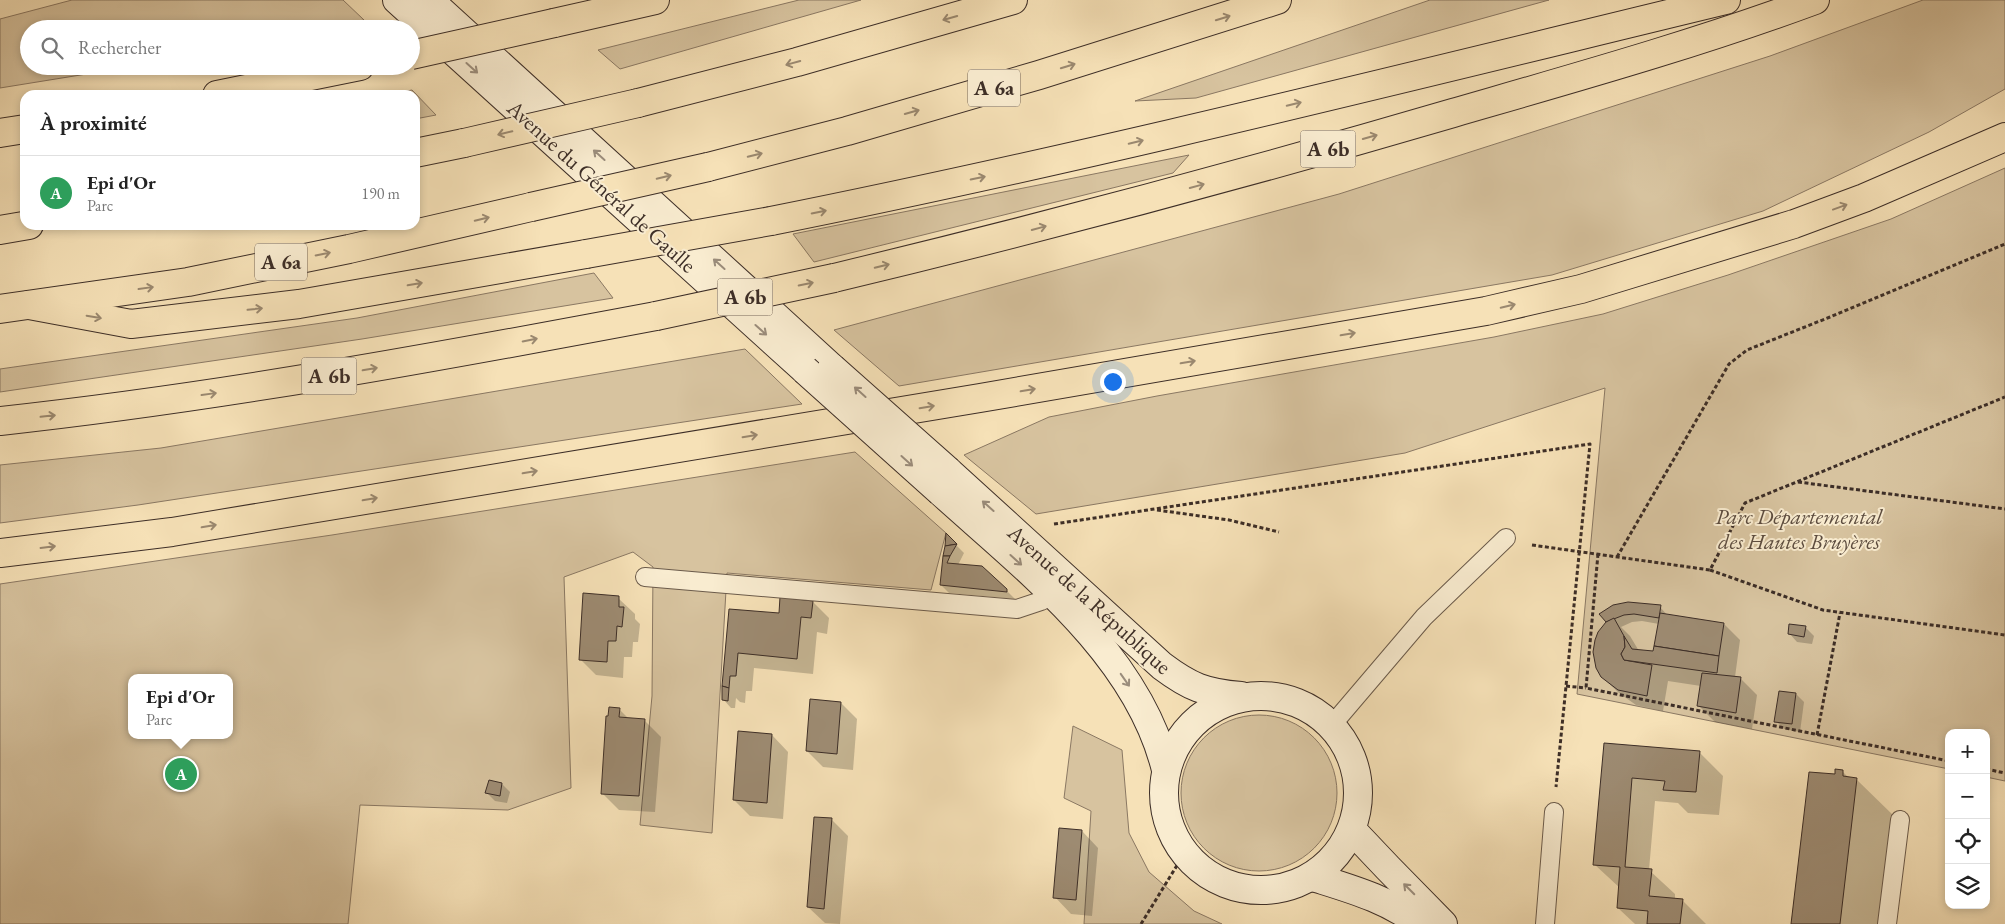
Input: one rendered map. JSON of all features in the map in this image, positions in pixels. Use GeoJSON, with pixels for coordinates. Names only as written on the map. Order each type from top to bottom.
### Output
{"type":"FeatureCollection","features":[{"type":"Feature","properties":{"kind":"highway"},"geometry":{"type":"LineString","coordinates":[[420,53],[655,0]]}},
{"type":"Feature","properties":{"kind":"highway"},"geometry":{"type":"LineString","coordinates":[[420,152],[638,103],[797,62],[1014,0]]}},
{"type":"Feature","properties":{"kind":"highway","name":"A 6a"},"geometry":{"type":"LineString","coordinates":[[0,309],[188,282],[358,248],[708,167],[874,123],[1040,75],[1277,0]]}},
{"type":"Feature","properties":{"kind":"highway"},"geometry":{"type":"LineString","coordinates":[[29,305],[131,324],[299,304],[771,222],[992,175],[1220,122],[1726,0]]}},
{"type":"Feature","properties":{"kind":"highway","name":"A 6b"},"geometry":{"type":"LineString","coordinates":[[0,421],[70,413],[346,373],[656,316],[834,278],[1006,237],[1228,178],[1601,70],[1749,24],[1815,0]]}},
{"type":"Feature","properties":{"kind":"highway"},"geometry":{"type":"LineString","coordinates":[[242,90],[316,75]]}},
{"type":"Feature","properties":{"kind":"highway"},"geometry":{"type":"LineString","coordinates":[[0,133],[20,130]]}},
{"type":"Feature","properties":{"kind":"highway"},"geometry":{"type":"LineString","coordinates":[[0,553],[172,532],[970,400],[1486,311],[1581,289],[1794,224],[1864,198],[2005,137]]}},
{"type":"Feature","properties":{"kind":"highway"},"geometry":{"type":"LineString","coordinates":[[0,230],[20,227]]}},
{"type":"Feature","properties":{"kind":"main road","name":"Avenue du Général de Gaulle"},"geometry":{"type":"LineString","coordinates":[[397,0],[419,20]]}},
{"type":"Feature","properties":{"kind":"main road","name":"Avenue du Général de Gaulle"},"geometry":{"type":"LineString","coordinates":[[429,0],[832,368],[945,481]]}},
{"type":"Feature","properties":{"kind":"main road","name":"Avenue du Général de Gaulle"},"geometry":{"type":"LineString","coordinates":[[420,21],[805,370],[945,481]]}},
{"type":"Feature","properties":{"kind":"main road","name":"Avenue de la République"},"geometry":{"type":"LineString","coordinates":[[945,481],[1014,530],[1064,589],[1092,636],[1134,694],[1152,726],[1160,746],[1166,770]]}},
{"type":"Feature","properties":{"kind":"main road","name":"Avenue de la République"},"geometry":{"type":"LineString","coordinates":[[945,481],[1064,589],[1182,681],[1205,692],[1247,696]]}},
{"type":"Feature","properties":{"kind":"main road"},"geometry":{"type":"LineString","coordinates":[[1247,696],[1278,696],[1307,706],[1332,725],[1348,748],[1358,774],[1359,802],[1352,830],[1336,857],[1313,877],[1287,888],[1258,891],[1230,886],[1205,874],[1184,854],[1170,828],[1164,800],[1166,770],[1177,743],[1195,720],[1219,704],[1247,696]]}},
{"type":"Feature","properties":{"kind":"main road"},"geometry":{"type":"LineString","coordinates":[[1352,830],[1443,924]]}},
{"type":"Feature","properties":{"kind":"main road"},"geometry":{"type":"LineString","coordinates":[[1313,877],[1371,896],[1402,910],[1420,924]]}},
{"type":"Feature","properties":{"kind":"lane"},"geometry":{"type":"LineString","coordinates":[[1332,725],[1424,617],[1506,538]]}},
{"type":"Feature","properties":{"kind":"lane"},"geometry":{"type":"LineString","coordinates":[[645,577],[1017,608],[1064,589]]}},
{"type":"Feature","properties":{"kind":"lane"},"geometry":{"type":"LineString","coordinates":[[1544,924],[1554,812]]}},
{"type":"Feature","properties":{"kind":"lane"},"geometry":{"type":"LineString","coordinates":[[1887,924],[1900,820]]}},
{"type":"Feature","properties":{"kind":"path"},"geometry":{"type":"LineString","coordinates":[[1617,557],[1729,364],[1747,350],[2005,244]]}},
{"type":"Feature","properties":{"kind":"path"},"geometry":{"type":"LineString","coordinates":[[1710,570],[1745,503],[2005,397]]}},
{"type":"Feature","properties":{"kind":"path"},"geometry":{"type":"LineString","coordinates":[[1014,530],[1590,444],[1554,812]]}},
{"type":"Feature","properties":{"kind":"path"},"geometry":{"type":"LineString","coordinates":[[1798,482],[2005,509]]}},
{"type":"Feature","properties":{"kind":"path"},"geometry":{"type":"LineString","coordinates":[[1152,509],[1229,520],[1279,532]]}},
{"type":"Feature","properties":{"kind":"path"},"geometry":{"type":"LineString","coordinates":[[1506,538],[1541,547],[1710,570],[1823,610],[2005,635]]}},
{"type":"Feature","properties":{"kind":"path"},"geometry":{"type":"LineString","coordinates":[[1586,688],[1598,554]]}},
{"type":"Feature","properties":{"kind":"path"},"geometry":{"type":"LineString","coordinates":[[1817,735],[1840,613]]}},
{"type":"Feature","properties":{"kind":"path"},"geometry":{"type":"LineString","coordinates":[[1566,686],[1586,688],[1945,760]]}},
{"type":"Feature","properties":{"kind":"path"},"geometry":{"type":"LineString","coordinates":[[1990,770],[2005,772]]}},
{"type":"Feature","properties":{"kind":"path"},"geometry":{"type":"LineString","coordinates":[[1141,924],[1184,854]]}},
{"type":"Feature","properties":{"kind":"green space"},"geometry":{"type":"Polygon","coordinates":[[[72,0],[343,0],[364,20],[20,20],[20,75],[80,75],[0,88],[0,19],[72,0]]]}},
{"type":"Feature","properties":{"kind":"green space"},"geometry":{"type":"Polygon","coordinates":[[[799,0],[861,0],[620,69],[598,50],[799,0]]]}},
{"type":"Feature","properties":{"kind":"green space"},"geometry":{"type":"Polygon","coordinates":[[[1430,0],[1549,0],[1196,98],[1135,101],[1430,0]]]}},
{"type":"Feature","properties":{"kind":"green space"},"geometry":{"type":"Polygon","coordinates":[[[1923,0],[2005,0],[2005,89],[1929,132],[1763,211],[1552,275],[899,386],[834,330],[1339,194],[1770,56],[1923,0]]]}},
{"type":"Feature","properties":{"kind":"green space"},"geometry":{"type":"Polygon","coordinates":[[[420,98],[436,115],[420,118],[420,98]]]}},
{"type":"Feature","properties":{"kind":"green space"},"geometry":{"type":"Polygon","coordinates":[[[1189,155],[1173,173],[814,262],[793,234],[1189,155]]]}},
{"type":"Feature","properties":{"kind":"green space","name":"Parc Départemental des Hautes Bruyères"},"geometry":{"type":"Polygon","coordinates":[[[2005,168],[2005,781],[1990,778],[1990,729],[1945,729],[1945,768],[1577,694],[1605,388],[1405,453],[1036,514],[964,455],[1049,417],[1157,396],[1494,337],[1603,314],[1728,275],[1891,219],[2005,168]]]}},
{"type":"Feature","properties":{"kind":"green space"},"geometry":{"type":"Polygon","coordinates":[[[594,273],[613,298],[362,339],[0,392],[0,369],[357,318],[594,273]]]}},
{"type":"Feature","properties":{"kind":"green space"},"geometry":{"type":"Polygon","coordinates":[[[745,349],[802,404],[138,505],[0,523],[0,465],[161,448],[745,349]]]}},
{"type":"Feature","properties":{"kind":"green space"},"geometry":{"type":"Polygon","coordinates":[[[855,452],[946,533],[931,590],[727,573],[712,833],[640,825],[652,696],[653,567],[633,552],[564,577],[571,788],[508,810],[360,805],[348,924],[0,924],[0,584],[332,535],[855,452]]]}},
{"type":"Feature","properties":{"kind":"green space"},"geometry":{"type":"Polygon","coordinates":[[[1251,715],[1267,715],[1282,718],[1296,724],[1309,732],[1320,743],[1334,770],[1337,793],[1336,808],[1328,830],[1320,843],[1309,854],[1282,868],[1267,871],[1251,871],[1236,868],[1222,862],[1209,854],[1198,843],[1184,816],[1181,801],[1181,785],[1184,770],[1190,756],[1198,743],[1209,732],[1236,718],[1251,715]]]}},
{"type":"Feature","properties":{"kind":"green space"},"geometry":{"type":"Polygon","coordinates":[[[1073,726],[1122,750],[1129,833],[1149,872],[1194,911],[1222,924],[1084,924],[1091,811],[1064,798],[1073,726]]]}},
{"type":"Feature","properties":{"kind":"building"},"geometry":{"type":"Polygon","coordinates":[[[946,533],[957,544],[945,546],[946,533]]]}},
{"type":"Feature","properties":{"kind":"building"},"geometry":{"type":"Polygon","coordinates":[[[957,544],[950,556],[943,556],[945,546],[957,544]]]}},
{"type":"Feature","properties":{"kind":"building"},"geometry":{"type":"Polygon","coordinates":[[[943,556],[950,556],[947,563],[982,566],[1007,589],[1007,592],[940,585],[943,556]]]}},
{"type":"Feature","properties":{"kind":"building"},"geometry":{"type":"Polygon","coordinates":[[[583,593],[619,596],[619,607],[624,607],[622,627],[617,626],[616,641],[608,641],[607,662],[579,660],[583,593]]]}},
{"type":"Feature","properties":{"kind":"building"},"geometry":{"type":"Polygon","coordinates":[[[780,597],[813,601],[811,618],[801,617],[797,659],[738,653],[736,676],[730,676],[729,688],[722,686],[729,609],[779,613],[780,597]]]}},
{"type":"Feature","properties":{"kind":"building"},"geometry":{"type":"Polygon","coordinates":[[[1628,602],[1661,605],[1659,618],[1634,614],[1624,615],[1606,622],[1599,614],[1613,605],[1628,602]]]}},
{"type":"Feature","properties":{"kind":"building"},"geometry":{"type":"Polygon","coordinates":[[[1660,613],[1724,623],[1719,656],[1654,646],[1660,613]]]}},
{"type":"Feature","properties":{"kind":"building"},"geometry":{"type":"Polygon","coordinates":[[[1614,618],[1624,636],[1625,647],[1621,654],[1624,660],[1652,665],[1647,696],[1618,690],[1601,677],[1596,668],[1593,652],[1595,640],[1598,632],[1606,622],[1614,618]]]}},
{"type":"Feature","properties":{"kind":"building"},"geometry":{"type":"Polygon","coordinates":[[[1789,624],[1806,626],[1804,637],[1788,634],[1789,624]]]}},
{"type":"Feature","properties":{"kind":"building"},"geometry":{"type":"Polygon","coordinates":[[[1624,636],[1632,649],[1653,651],[1654,646],[1719,656],[1717,673],[1624,660],[1621,654],[1625,647],[1624,636]]]}},
{"type":"Feature","properties":{"kind":"building"},"geometry":{"type":"Polygon","coordinates":[[[1702,673],[1741,677],[1736,713],[1697,706],[1702,673]]]}},
{"type":"Feature","properties":{"kind":"building"},"geometry":{"type":"Polygon","coordinates":[[[722,686],[729,688],[728,701],[722,700],[722,686]]]}},
{"type":"Feature","properties":{"kind":"building"},"geometry":{"type":"Polygon","coordinates":[[[1779,691],[1796,693],[1792,724],[1774,722],[1779,691]]]}},
{"type":"Feature","properties":{"kind":"building"},"geometry":{"type":"Polygon","coordinates":[[[810,699],[841,702],[837,754],[806,751],[810,699]]]}},
{"type":"Feature","properties":{"kind":"building"},"geometry":{"type":"Polygon","coordinates":[[[609,707],[620,708],[619,717],[645,719],[639,796],[601,794],[606,716],[608,716],[609,707]]]}},
{"type":"Feature","properties":{"kind":"building"},"geometry":{"type":"Polygon","coordinates":[[[738,731],[772,734],[767,803],[733,800],[738,731]]]}},
{"type":"Feature","properties":{"kind":"building"},"geometry":{"type":"Polygon","coordinates":[[[1604,743],[1700,751],[1696,792],[1663,790],[1665,781],[1632,778],[1625,867],[1652,869],[1649,896],[1683,899],[1680,924],[1647,924],[1648,911],[1617,908],[1620,867],[1593,865],[1604,743]]]}},
{"type":"Feature","properties":{"kind":"building"},"geometry":{"type":"Polygon","coordinates":[[[1835,769],[1843,770],[1843,776],[1857,778],[1840,924],[1791,924],[1809,772],[1835,774],[1835,769]]]}},
{"type":"Feature","properties":{"kind":"building"},"geometry":{"type":"Polygon","coordinates":[[[489,780],[502,783],[500,796],[485,793],[489,780]]]}},
{"type":"Feature","properties":{"kind":"building"},"geometry":{"type":"Polygon","coordinates":[[[814,817],[832,818],[824,909],[807,907],[814,817]]]}},
{"type":"Feature","properties":{"kind":"building"},"geometry":{"type":"Polygon","coordinates":[[[1059,828],[1082,830],[1076,900],[1053,898],[1059,828]]]}},
{"type":"Feature","properties":{"kind":"place","name":"Epi d'Or"},"geometry":{"type":"Point","coordinates":[181,774]}}]}
